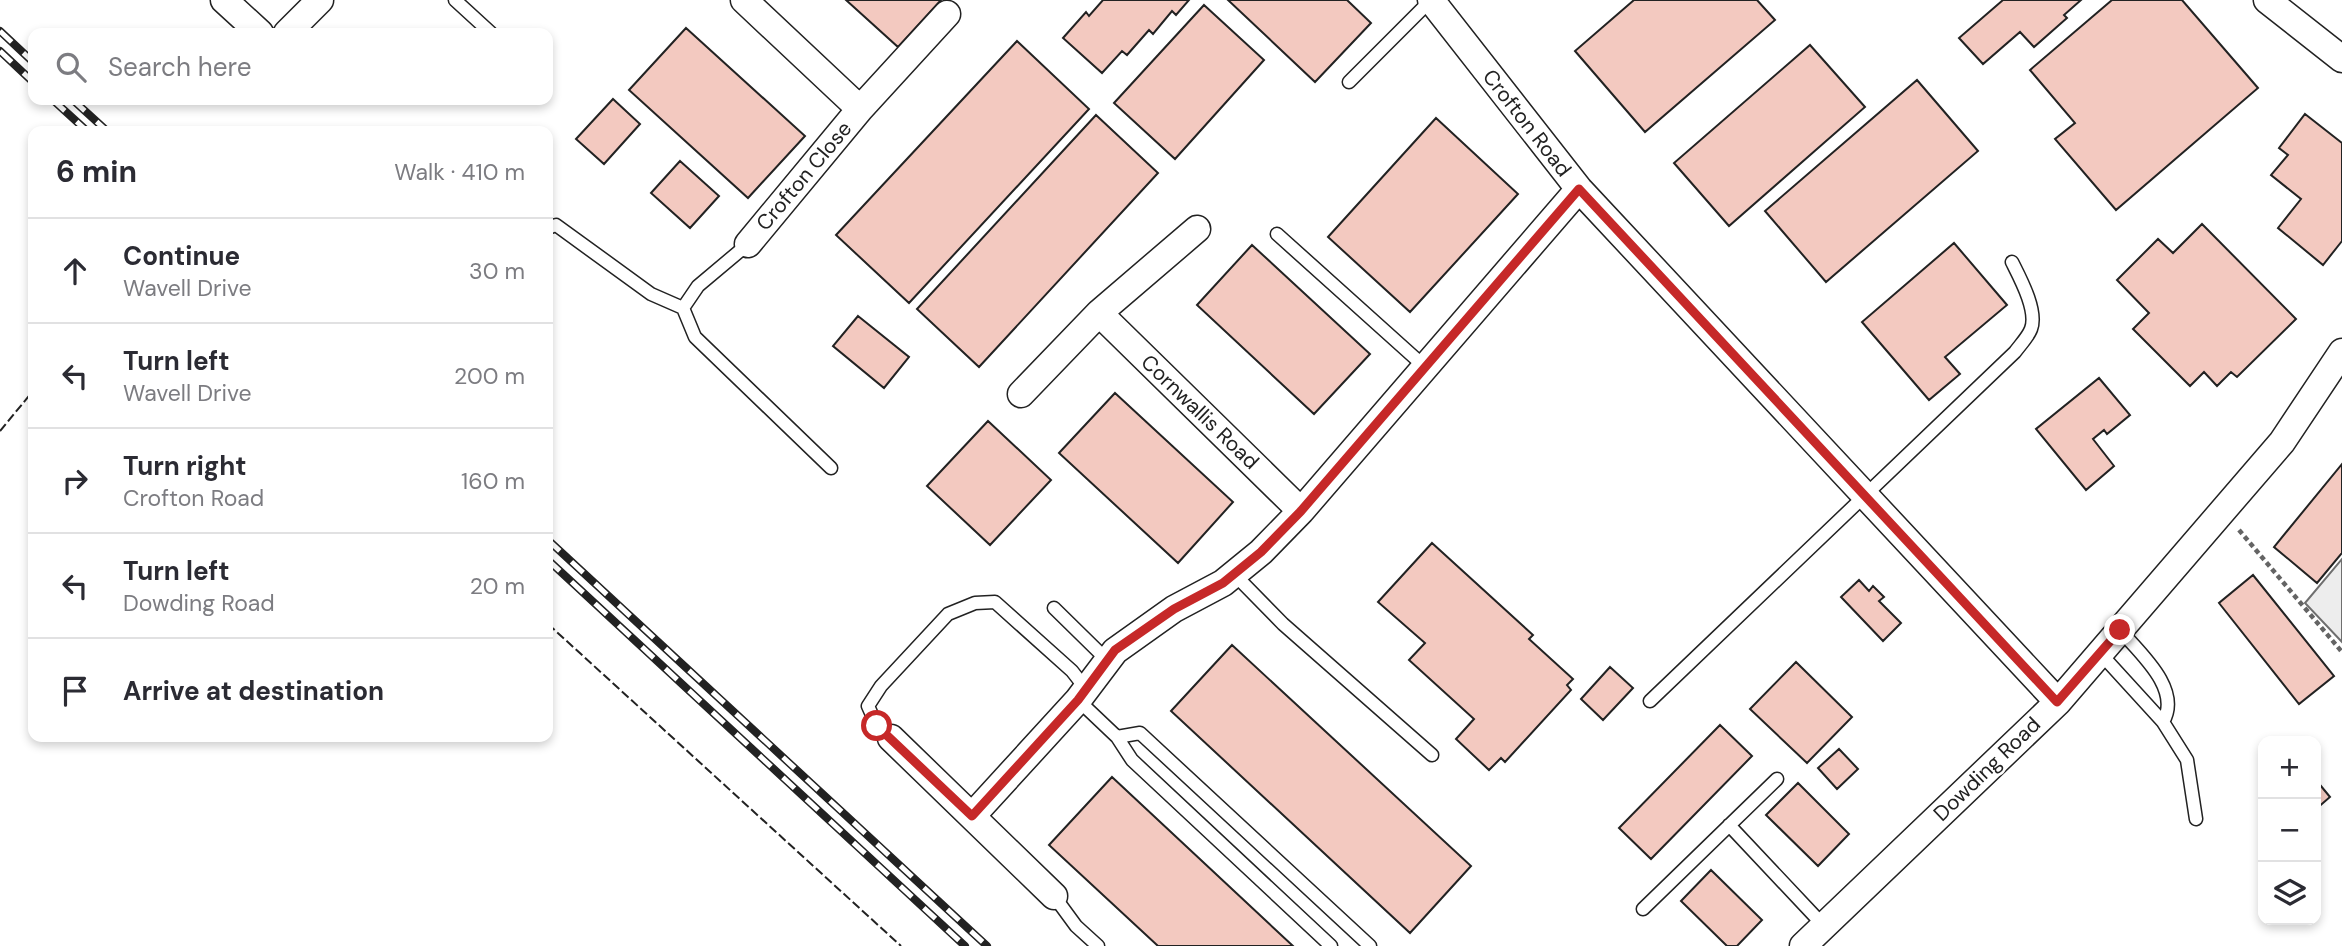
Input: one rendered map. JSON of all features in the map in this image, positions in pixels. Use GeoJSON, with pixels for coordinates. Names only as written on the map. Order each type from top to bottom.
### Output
{"type":"FeatureCollection","features":[{"type":"Feature","properties":{"kind":"street"},"geometry":{"type":"LineString","coordinates":[[224,0],[255,28]]}},
{"type":"Feature","properties":{"kind":"street"},"geometry":{"type":"LineString","coordinates":[[292,28],[320,0]]}},
{"type":"Feature","properties":{"kind":"street","name":"Crofton Road"},"geometry":{"type":"LineString","coordinates":[[1431,0],[1579,189],[2057,702]]}},
{"type":"Feature","properties":{"kind":"street"},"geometry":{"type":"LineString","coordinates":[[2267,0],[2339,51]]}},
{"type":"Feature","properties":{"kind":"street","name":"Crofton Close"},"geometry":{"type":"LineString","coordinates":[[756,4],[860,109]]}},
{"type":"Feature","properties":{"kind":"street","name":"Crofton Close"},"geometry":{"type":"LineString","coordinates":[[748,244],[860,109],[947,14]]}},
{"type":"Feature","properties":{"kind":"street"},"geometry":{"type":"LineString","coordinates":[[972,816],[1082,695],[1115,650],[1174,609],[1223,583],[1261,552],[1301,511],[1579,189]]}},
{"type":"Feature","properties":{"kind":"street"},"geometry":{"type":"LineString","coordinates":[[1021,394],[1098,313],[1197,229]]}},
{"type":"Feature","properties":{"kind":"street","name":"Cornwallis Road"},"geometry":{"type":"LineString","coordinates":[[1098,313],[1301,511]]}},
{"type":"Feature","properties":{"kind":"street","name":"Dowding Road"},"geometry":{"type":"LineString","coordinates":[[1803,946],[2057,702],[2281,442],[2342,352]]}},
{"type":"Feature","properties":{"kind":"street"},"geometry":{"type":"LineString","coordinates":[[891,738],[1054,896]]}},
{"type":"Feature","properties":{"kind":"lane"},"geometry":{"type":"LineString","coordinates":[[455,0],[482,28]]}},
{"type":"Feature","properties":{"kind":"lane"},"geometry":{"type":"LineString","coordinates":[[1349,82],[1431,0]]}},
{"type":"Feature","properties":{"kind":"lane"},"geometry":{"type":"LineString","coordinates":[[553,226],[556,225],[651,294],[683,308],[695,337],[831,468]]}},
{"type":"Feature","properties":{"kind":"lane"},"geometry":{"type":"LineString","coordinates":[[1277,234],[1425,367]]}},
{"type":"Feature","properties":{"kind":"lane"},"geometry":{"type":"LineString","coordinates":[[683,308],[698,286],[748,244]]}},
{"type":"Feature","properties":{"kind":"lane"},"geometry":{"type":"LineString","coordinates":[[1650,701],[2015,352],[2032,328],[2031,310],[2024,284],[2012,261]]}},
{"type":"Feature","properties":{"kind":"lane"},"geometry":{"type":"LineString","coordinates":[[1234,574],[1283,624],[1432,755]]}},
{"type":"Feature","properties":{"kind":"lane"},"geometry":{"type":"LineString","coordinates":[[891,738],[877,726],[868,706],[881,686],[948,614],[975,603],[995,602],[1072,671],[1082,695],[1117,737],[1132,760],[1331,946]]}},
{"type":"Feature","properties":{"kind":"lane"},"geometry":{"type":"LineString","coordinates":[[1054,608],[1108,661]]}},
{"type":"Feature","properties":{"kind":"lane"},"geometry":{"type":"LineString","coordinates":[[2120,630],[2150,664],[2167,692],[2166,715],[2162,722]]}},
{"type":"Feature","properties":{"kind":"lane"},"geometry":{"type":"LineString","coordinates":[[2100,653],[2162,722],[2187,760],[2196,819]]}},
{"type":"Feature","properties":{"kind":"lane"},"geometry":{"type":"LineString","coordinates":[[1117,737],[1140,733],[1370,946]]}},
{"type":"Feature","properties":{"kind":"lane"},"geometry":{"type":"LineString","coordinates":[[1643,909],[1777,779]]}},
{"type":"Feature","properties":{"kind":"lane"},"geometry":{"type":"LineString","coordinates":[[1729,825],[1824,926]]}},
{"type":"Feature","properties":{"kind":"lane"},"geometry":{"type":"LineString","coordinates":[[1054,896],[1076,926],[1098,946]]}},
{"type":"Feature","properties":{"kind":"path"},"geometry":{"type":"LineString","coordinates":[[2222,511],[2342,652]]}},
{"type":"Feature","properties":{"kind":"shaded area"},"geometry":{"type":"Polygon","coordinates":[[[2342,559],[2342,642],[2305,603],[2342,559]]]}},
{"type":"Feature","properties":{"kind":"building"},"geometry":{"type":"Polygon","coordinates":[[[846,0],[941,0],[898,47],[846,0]]]}},
{"type":"Feature","properties":{"kind":"building"},"geometry":{"type":"Polygon","coordinates":[[[1103,0],[1189,0],[1176,15],[1172,11],[1153,34],[1149,30],[1127,55],[1122,51],[1102,73],[1063,38],[1086,12],[1089,16],[1103,0]]]}},
{"type":"Feature","properties":{"kind":"building"},"geometry":{"type":"Polygon","coordinates":[[[1228,0],[1347,0],[1371,23],[1315,82],[1228,0]]]}},
{"type":"Feature","properties":{"kind":"building"},"geometry":{"type":"Polygon","coordinates":[[[1634,0],[1757,0],[1775,20],[1645,132],[1575,51],[1634,0]]]}},
{"type":"Feature","properties":{"kind":"building"},"geometry":{"type":"Polygon","coordinates":[[[2003,0],[2081,0],[2064,15],[2067,18],[2034,47],[2020,32],[1983,64],[1959,38],[2003,0]]]}},
{"type":"Feature","properties":{"kind":"building"},"geometry":{"type":"Polygon","coordinates":[[[2112,0],[2182,0],[2258,88],[2116,210],[2055,139],[2075,123],[2030,70],[2112,0]]]}},
{"type":"Feature","properties":{"kind":"building"},"geometry":{"type":"Polygon","coordinates":[[[1204,5],[1264,60],[1175,159],[1114,103],[1204,5]]]}},
{"type":"Feature","properties":{"kind":"building"},"geometry":{"type":"Polygon","coordinates":[[[686,28],[805,136],[748,198],[629,90],[686,28]]]}},
{"type":"Feature","properties":{"kind":"building"},"geometry":{"type":"Polygon","coordinates":[[[1017,41],[1089,109],[909,303],[836,235],[1017,41]]]}},
{"type":"Feature","properties":{"kind":"building"},"geometry":{"type":"Polygon","coordinates":[[[1810,45],[1865,107],[1729,226],[1674,163],[1810,45]]]}},
{"type":"Feature","properties":{"kind":"building"},"geometry":{"type":"Polygon","coordinates":[[[1917,80],[1978,151],[1826,282],[1765,211],[1917,80]]]}},
{"type":"Feature","properties":{"kind":"building"},"geometry":{"type":"Polygon","coordinates":[[[613,99],[640,124],[604,164],[576,139],[613,99]]]}},
{"type":"Feature","properties":{"kind":"building"},"geometry":{"type":"Polygon","coordinates":[[[2305,114],[2342,143],[2342,241],[2323,265],[2278,228],[2301,199],[2271,175],[2288,155],[2279,148],[2305,114]]]}},
{"type":"Feature","properties":{"kind":"building"},"geometry":{"type":"Polygon","coordinates":[[[1096,115],[1158,173],[979,367],[917,309],[1096,115]]]}},
{"type":"Feature","properties":{"kind":"building"},"geometry":{"type":"Polygon","coordinates":[[[1436,118],[1518,194],[1410,312],[1328,237],[1436,118]]]}},
{"type":"Feature","properties":{"kind":"building"},"geometry":{"type":"Polygon","coordinates":[[[680,161],[719,196],[690,228],[651,193],[680,161]]]}},
{"type":"Feature","properties":{"kind":"building"},"geometry":{"type":"Polygon","coordinates":[[[2202,224],[2296,319],[2237,377],[2231,372],[2217,386],[2204,372],[2190,386],[2133,329],[2149,313],[2117,280],[2158,239],[2173,253],[2202,224]]]}},
{"type":"Feature","properties":{"kind":"building"},"geometry":{"type":"Polygon","coordinates":[[[1954,243],[2007,305],[1945,357],[1960,374],[1929,400],[1862,322],[1954,243]]]}},
{"type":"Feature","properties":{"kind":"building"},"geometry":{"type":"Polygon","coordinates":[[[1252,245],[1370,354],[1314,414],[1197,305],[1252,245]]]}},
{"type":"Feature","properties":{"kind":"building"},"geometry":{"type":"Polygon","coordinates":[[[858,316],[909,357],[884,388],[833,346],[858,316]]]}},
{"type":"Feature","properties":{"kind":"building"},"geometry":{"type":"Polygon","coordinates":[[[2099,378],[2130,415],[2107,434],[2104,430],[2093,439],[2114,466],[2086,490],[2036,429],[2099,378]]]}},
{"type":"Feature","properties":{"kind":"building"},"geometry":{"type":"Polygon","coordinates":[[[1115,393],[1233,502],[1178,563],[1059,453],[1115,393]]]}},
{"type":"Feature","properties":{"kind":"building"},"geometry":{"type":"Polygon","coordinates":[[[988,421],[1051,480],[990,545],[927,486],[988,421]]]}},
{"type":"Feature","properties":{"kind":"building"},"geometry":{"type":"Polygon","coordinates":[[[2342,464],[2342,553],[2317,583],[2274,547],[2342,464]]]}},
{"type":"Feature","properties":{"kind":"building"},"geometry":{"type":"Polygon","coordinates":[[[1432,543],[1533,635],[1529,639],[1573,679],[1567,685],[1571,690],[1505,762],[1501,758],[1489,770],[1456,739],[1474,719],[1409,660],[1425,643],[1378,602],[1432,543]]]}},
{"type":"Feature","properties":{"kind":"building"},"geometry":{"type":"Polygon","coordinates":[[[2253,575],[2334,676],[2299,704],[2219,603],[2253,575]]]}},
{"type":"Feature","properties":{"kind":"building"},"geometry":{"type":"Polygon","coordinates":[[[1859,580],[1869,591],[1873,586],[1884,597],[1879,601],[1901,623],[1883,641],[1841,597],[1859,580]]]}},
{"type":"Feature","properties":{"kind":"building"},"geometry":{"type":"Polygon","coordinates":[[[1232,645],[1471,866],[1410,933],[1171,711],[1232,645]]]}},
{"type":"Feature","properties":{"kind":"building"},"geometry":{"type":"Polygon","coordinates":[[[1796,662],[1852,717],[1807,763],[1750,709],[1796,662]]]}},
{"type":"Feature","properties":{"kind":"building"},"geometry":{"type":"Polygon","coordinates":[[[1610,667],[1633,688],[1603,720],[1581,699],[1610,667]]]}},
{"type":"Feature","properties":{"kind":"building"},"geometry":{"type":"Polygon","coordinates":[[[1720,725],[1752,756],[1651,859],[1619,828],[1720,725]]]}},
{"type":"Feature","properties":{"kind":"building"},"geometry":{"type":"Polygon","coordinates":[[[1839,749],[1858,769],[1837,789],[1818,768],[1839,749]]]}},
{"type":"Feature","properties":{"kind":"building"},"geometry":{"type":"Polygon","coordinates":[[[1112,777],[1293,946],[1158,946],[1049,845],[1112,777]]]}},
{"type":"Feature","properties":{"kind":"building"},"geometry":{"type":"Polygon","coordinates":[[[1798,783],[1849,834],[1818,866],[1766,815],[1798,783]]]}},
{"type":"Feature","properties":{"kind":"building"},"geometry":{"type":"Polygon","coordinates":[[[2321,786],[2330,797],[2321,805],[2321,786]]]}},
{"type":"Feature","properties":{"kind":"building"},"geometry":{"type":"Polygon","coordinates":[[[1711,870],[1762,920],[1737,946],[1727,946],[1681,901],[1711,870]]]}},
{"type":"Feature","properties":{"kind":"railway"},"geometry":{"type":"LineString","coordinates":[[0,31],[28,57]]}},
{"type":"Feature","properties":{"kind":"railway"},"geometry":{"type":"LineString","coordinates":[[0,51],[28,77]]}},
{"type":"Feature","properties":{"kind":"railway"},"geometry":{"type":"LineString","coordinates":[[58,105],[82,126]]}},
{"type":"Feature","properties":{"kind":"railway"},"geometry":{"type":"LineString","coordinates":[[78,105],[102,126]]}},
{"type":"Feature","properties":{"kind":"railway"},"geometry":{"type":"LineString","coordinates":[[553,545],[987,946]]}},
{"type":"Feature","properties":{"kind":"railway"},"geometry":{"type":"LineString","coordinates":[[553,565],[965,946]]}},
{"type":"Feature","properties":{"kind":"fence"},"geometry":{"type":"LineString","coordinates":[[0,431],[28,397]]}},
{"type":"Feature","properties":{"kind":"fence"},"geometry":{"type":"LineString","coordinates":[[553,629],[901,946]]}},
{"type":"Feature","properties":{"kind":"route"},"geometry":{"type":"LineString","coordinates":[[877,726],[972,816],[1078,700],[1115,650],[1174,609],[1223,583],[1261,552],[1301,511],[1579,189],[2057,702],[2120,630]]}}]}
